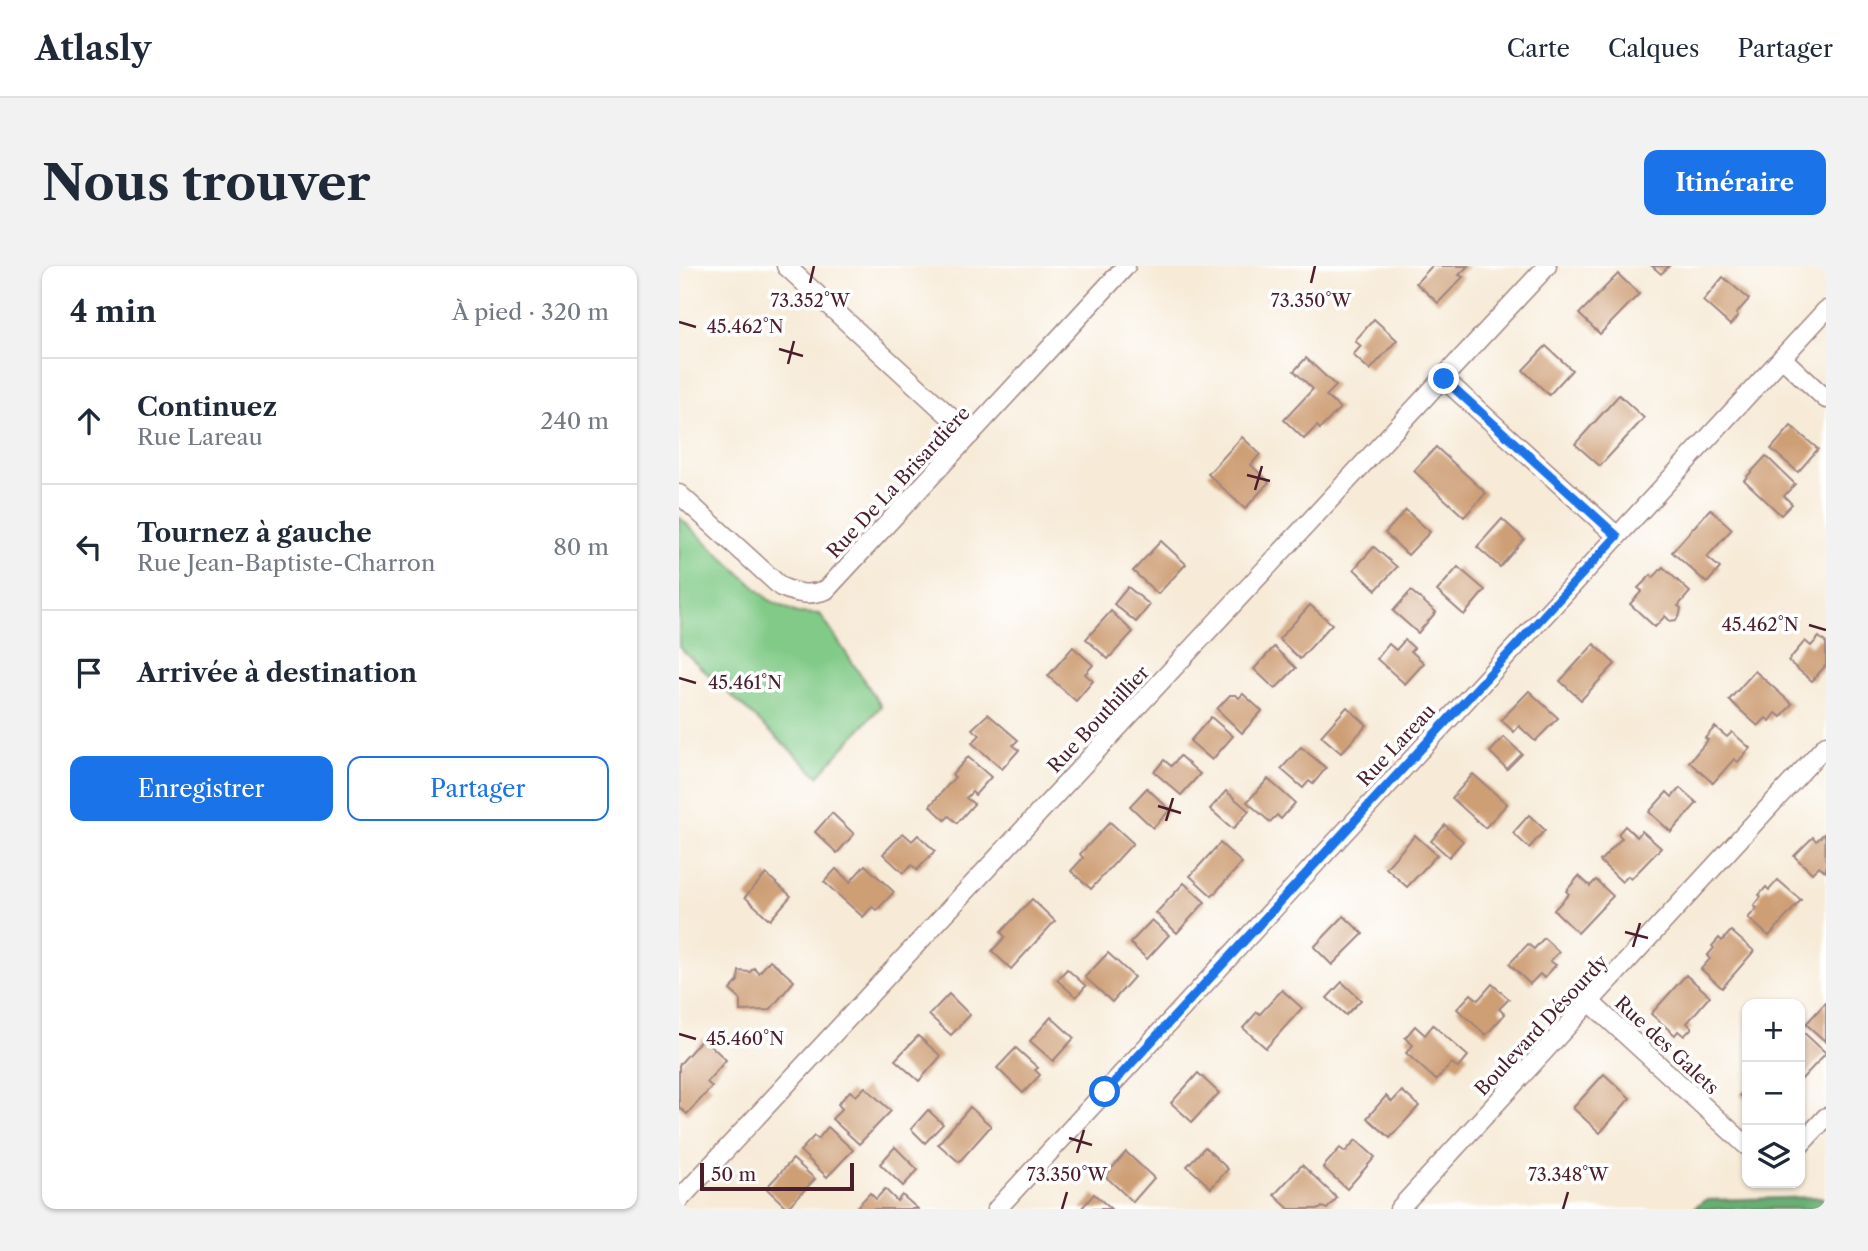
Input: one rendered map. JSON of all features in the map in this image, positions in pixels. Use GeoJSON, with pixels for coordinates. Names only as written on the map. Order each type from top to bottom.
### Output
{"type":"FeatureCollection","features":[{"type":"Feature","properties":{"kind":"street"},"geometry":{"type":"LineString","coordinates":[[786,266],[970,435]]}},
{"type":"Feature","properties":{"kind":"street","name":"Rue De La Brisardière"},"geometry":{"type":"LineString","coordinates":[[679,494],[781,587],[795,593],[812,595],[826,590],[1126,266]]}},
{"type":"Feature","properties":{"kind":"street","name":"Rue Bouthillier"},"geometry":{"type":"LineString","coordinates":[[679,1200],[1444,379],[1546,266]]}},
{"type":"Feature","properties":{"kind":"street","name":"Rue Lareau"},"geometry":{"type":"LineString","coordinates":[[997,1209],[1826,310]]}},
{"type":"Feature","properties":{"kind":"street"},"geometry":{"type":"LineString","coordinates":[[1782,358],[1826,399]]}},
{"type":"Feature","properties":{"kind":"street"},"geometry":{"type":"LineString","coordinates":[[1444,379],[1617,536]]}},
{"type":"Feature","properties":{"kind":"street","name":"Boulevard Désourdy"},"geometry":{"type":"LineString","coordinates":[[1399,1209],[1826,745]]}},
{"type":"Feature","properties":{"kind":"street","name":"Rue des Galets"},"geometry":{"type":"LineString","coordinates":[[1590,1003],[1742,1141]]}},
{"type":"Feature","properties":{"kind":"street"},"geometry":{"type":"LineString","coordinates":[[1805,1140],[1826,1117]]}},
{"type":"Feature","properties":{"kind":"green space"},"geometry":{"type":"Polygon","coordinates":[[[679,517],[769,600],[797,613],[820,614],[881,706],[818,776],[679,647],[679,517]]]}},
{"type":"Feature","properties":{"kind":"green space"},"geometry":{"type":"Polygon","coordinates":[[[1821,1197],[1826,1201],[1826,1209],[1693,1209],[1705,1200],[1821,1197]]]}},
{"type":"Feature","properties":{"kind":"building"},"geometry":{"type":"Polygon","coordinates":[[[1432,266],[1468,266],[1459,275],[1463,277],[1438,303],[1416,283],[1432,266]]]}},
{"type":"Feature","properties":{"kind":"building"},"geometry":{"type":"Polygon","coordinates":[[[1652,266],[1669,266],[1661,274],[1652,266]]]}},
{"type":"Feature","properties":{"kind":"building"},"geometry":{"type":"Polygon","coordinates":[[[1618,274],[1639,294],[1600,334],[1579,314],[1618,274]]]}},
{"type":"Feature","properties":{"kind":"building"},"geometry":{"type":"Polygon","coordinates":[[[1723,277],[1749,299],[1730,325],[1703,301],[1723,277]]]}},
{"type":"Feature","properties":{"kind":"building"},"geometry":{"type":"Polygon","coordinates":[[[1374,319],[1397,340],[1370,370],[1353,355],[1361,346],[1355,341],[1374,319]]]}},
{"type":"Feature","properties":{"kind":"building"},"geometry":{"type":"Polygon","coordinates":[[[1546,346],[1572,370],[1549,395],[1523,370],[1546,346]]]}},
{"type":"Feature","properties":{"kind":"building"},"geometry":{"type":"Polygon","coordinates":[[[1306,358],[1336,386],[1326,396],[1340,408],[1320,429],[1317,426],[1304,439],[1284,420],[1313,389],[1294,371],[1306,358]]]}},
{"type":"Feature","properties":{"kind":"building"},"geometry":{"type":"Polygon","coordinates":[[[1619,395],[1644,418],[1600,466],[1575,444],[1619,395]]]}},
{"type":"Feature","properties":{"kind":"building"},"geometry":{"type":"Polygon","coordinates":[[[1791,426],[1818,449],[1798,472],[1771,449],[1791,426]]]}},
{"type":"Feature","properties":{"kind":"building"},"geometry":{"type":"Polygon","coordinates":[[[1242,437],[1260,454],[1251,465],[1269,482],[1245,509],[1208,474],[1242,437]]]}},
{"type":"Feature","properties":{"kind":"building"},"geometry":{"type":"Polygon","coordinates":[[[1436,447],[1486,493],[1464,517],[1414,471],[1436,447]]]}},
{"type":"Feature","properties":{"kind":"building"},"geometry":{"type":"Polygon","coordinates":[[[1766,456],[1795,484],[1784,496],[1792,504],[1781,515],[1744,480],[1766,456]]]}},
{"type":"Feature","properties":{"kind":"building"},"geometry":{"type":"Polygon","coordinates":[[[1710,509],[1732,529],[1707,557],[1720,568],[1707,583],[1672,552],[1710,509]]]}},
{"type":"Feature","properties":{"kind":"building"},"geometry":{"type":"Polygon","coordinates":[[[1406,510],[1430,532],[1408,555],[1385,533],[1406,510]]]}},
{"type":"Feature","properties":{"kind":"building"},"geometry":{"type":"Polygon","coordinates":[[[1502,519],[1524,539],[1500,567],[1477,547],[1502,519]]]}},
{"type":"Feature","properties":{"kind":"building"},"geometry":{"type":"Polygon","coordinates":[[[1161,541],[1186,564],[1158,594],[1133,571],[1161,541]]]}},
{"type":"Feature","properties":{"kind":"building"},"geometry":{"type":"Polygon","coordinates":[[[1374,547],[1397,567],[1376,590],[1354,569],[1374,547]]]}},
{"type":"Feature","properties":{"kind":"building"},"geometry":{"type":"Polygon","coordinates":[[[1458,567],[1485,590],[1464,615],[1437,591],[1458,567]]]}},
{"type":"Feature","properties":{"kind":"building"},"geometry":{"type":"Polygon","coordinates":[[[1663,567],[1690,592],[1678,606],[1681,608],[1676,620],[1670,621],[1665,616],[1655,627],[1630,604],[1642,591],[1638,588],[1663,567]]]}},
{"type":"Feature","properties":{"kind":"building"},"geometry":{"type":"Polygon","coordinates":[[[1128,587],[1150,605],[1136,622],[1114,604],[1128,587]]]}},
{"type":"Feature","properties":{"kind":"building"},"geometry":{"type":"Polygon","coordinates":[[[1411,591],[1436,612],[1418,633],[1393,611],[1411,591]]]}},
{"type":"Feature","properties":{"kind":"building"},"geometry":{"type":"Polygon","coordinates":[[[1310,605],[1332,624],[1300,659],[1279,639],[1310,605]]]}},
{"type":"Feature","properties":{"kind":"building"},"geometry":{"type":"Polygon","coordinates":[[[1111,611],[1133,632],[1108,659],[1086,639],[1111,611]]]}},
{"type":"Feature","properties":{"kind":"building"},"geometry":{"type":"Polygon","coordinates":[[[1819,637],[1826,643],[1826,665],[1812,681],[1788,661],[1805,641],[1811,646],[1819,637]]]}},
{"type":"Feature","properties":{"kind":"building"},"geometry":{"type":"Polygon","coordinates":[[[1405,640],[1414,648],[1411,651],[1424,663],[1405,684],[1377,659],[1389,644],[1396,650],[1405,640]]]}},
{"type":"Feature","properties":{"kind":"building"},"geometry":{"type":"Polygon","coordinates":[[[1594,644],[1615,664],[1581,700],[1560,681],[1594,644]]]}},
{"type":"Feature","properties":{"kind":"building"},"geometry":{"type":"Polygon","coordinates":[[[1073,647],[1093,665],[1085,674],[1093,681],[1076,701],[1048,676],[1073,647]]]}},
{"type":"Feature","properties":{"kind":"building"},"geometry":{"type":"Polygon","coordinates":[[[1274,647],[1296,668],[1275,689],[1254,669],[1274,647]]]}},
{"type":"Feature","properties":{"kind":"building"},"geometry":{"type":"Polygon","coordinates":[[[1755,671],[1792,704],[1781,717],[1776,713],[1770,721],[1766,718],[1758,726],[1729,700],[1755,671]]]}},
{"type":"Feature","properties":{"kind":"building"},"geometry":{"type":"Polygon","coordinates":[[[1529,691],[1558,718],[1535,741],[1519,726],[1514,732],[1501,720],[1529,691]]]}},
{"type":"Feature","properties":{"kind":"building"},"geometry":{"type":"Polygon","coordinates":[[[1243,694],[1262,711],[1242,733],[1217,709],[1230,695],[1239,698],[1243,694]]]}},
{"type":"Feature","properties":{"kind":"building"},"geometry":{"type":"Polygon","coordinates":[[[1347,707],[1367,725],[1341,753],[1321,736],[1347,707]]]}},
{"type":"Feature","properties":{"kind":"building"},"geometry":{"type":"Polygon","coordinates":[[[988,714],[1018,740],[1013,745],[1019,750],[1002,769],[972,743],[980,735],[972,729],[988,714]]]}},
{"type":"Feature","properties":{"kind":"building"},"geometry":{"type":"Polygon","coordinates":[[[1211,717],[1233,736],[1212,760],[1190,741],[1211,717]]]}},
{"type":"Feature","properties":{"kind":"building"},"geometry":{"type":"Polygon","coordinates":[[[1715,727],[1727,737],[1732,732],[1750,748],[1738,762],[1734,759],[1713,783],[1689,762],[1708,740],[1705,738],[1715,727]]]}},
{"type":"Feature","properties":{"kind":"building"},"geometry":{"type":"Polygon","coordinates":[[[1504,737],[1522,754],[1507,769],[1490,752],[1504,737]]]}},
{"type":"Feature","properties":{"kind":"building"},"geometry":{"type":"Polygon","coordinates":[[[1301,747],[1326,768],[1313,784],[1309,781],[1303,788],[1281,769],[1301,747]]]}},
{"type":"Feature","properties":{"kind":"building"},"geometry":{"type":"Polygon","coordinates":[[[1180,756],[1200,774],[1181,795],[1154,772],[1164,760],[1171,766],[1180,756]]]}},
{"type":"Feature","properties":{"kind":"building"},"geometry":{"type":"Polygon","coordinates":[[[968,757],[991,777],[975,795],[972,792],[966,798],[974,804],[957,823],[949,816],[945,820],[930,806],[968,757]]]}},
{"type":"Feature","properties":{"kind":"building"},"geometry":{"type":"Polygon","coordinates":[[[1473,774],[1507,804],[1485,828],[1452,798],[1473,774]]]}},
{"type":"Feature","properties":{"kind":"building"},"geometry":{"type":"Polygon","coordinates":[[[1268,779],[1295,803],[1281,819],[1277,815],[1270,822],[1247,802],[1268,779]]]}},
{"type":"Feature","properties":{"kind":"building"},"geometry":{"type":"Polygon","coordinates":[[[1147,788],[1170,810],[1153,828],[1130,806],[1147,788]]]}},
{"type":"Feature","properties":{"kind":"building"},"geometry":{"type":"Polygon","coordinates":[[[1680,788],[1697,803],[1671,832],[1649,812],[1667,792],[1672,797],[1680,788]]]}},
{"type":"Feature","properties":{"kind":"building"},"geometry":{"type":"Polygon","coordinates":[[[1226,791],[1249,811],[1233,829],[1210,809],[1226,791]]]}},
{"type":"Feature","properties":{"kind":"building"},"geometry":{"type":"Polygon","coordinates":[[[832,813],[854,834],[837,853],[815,832],[832,813]]]}},
{"type":"Feature","properties":{"kind":"building"},"geometry":{"type":"Polygon","coordinates":[[[1529,815],[1545,830],[1529,848],[1513,833],[1529,815]]]}},
{"type":"Feature","properties":{"kind":"building"},"geometry":{"type":"Polygon","coordinates":[[[1110,822],[1133,843],[1091,889],[1071,871],[1083,858],[1080,854],[1110,822]]]}},
{"type":"Feature","properties":{"kind":"building"},"geometry":{"type":"Polygon","coordinates":[[[1445,825],[1463,841],[1449,857],[1431,841],[1445,825]]]}},
{"type":"Feature","properties":{"kind":"building"},"geometry":{"type":"Polygon","coordinates":[[[1625,826],[1637,837],[1642,831],[1661,848],[1631,879],[1628,876],[1622,882],[1600,861],[1622,838],[1618,834],[1625,826]]]}},
{"type":"Feature","properties":{"kind":"building"},"geometry":{"type":"Polygon","coordinates":[[[903,833],[912,841],[918,835],[935,851],[917,870],[912,865],[903,873],[883,854],[903,833]]]}},
{"type":"Feature","properties":{"kind":"building"},"geometry":{"type":"Polygon","coordinates":[[[1825,833],[1826,872],[1819,866],[1812,873],[1794,856],[1813,837],[1816,841],[1825,833]]]}},
{"type":"Feature","properties":{"kind":"building"},"geometry":{"type":"Polygon","coordinates":[[[1415,835],[1437,855],[1407,887],[1386,868],[1415,835]]]}},
{"type":"Feature","properties":{"kind":"building"},"geometry":{"type":"Polygon","coordinates":[[[1220,843],[1242,863],[1212,896],[1190,876],[1220,843]]]}},
{"type":"Feature","properties":{"kind":"building"},"geometry":{"type":"Polygon","coordinates":[[[865,865],[894,892],[877,910],[872,907],[863,917],[824,882],[836,869],[850,882],[865,865]]]}},
{"type":"Feature","properties":{"kind":"building"},"geometry":{"type":"Polygon","coordinates":[[[766,874],[791,896],[770,920],[745,897],[766,874]]]}},
{"type":"Feature","properties":{"kind":"building"},"geometry":{"type":"Polygon","coordinates":[[[1579,876],[1590,886],[1596,880],[1613,896],[1578,933],[1554,910],[1569,894],[1566,891],[1579,876]]]}},
{"type":"Feature","properties":{"kind":"building"},"geometry":{"type":"Polygon","coordinates":[[[1778,880],[1801,900],[1769,936],[1748,918],[1757,908],[1754,906],[1761,897],[1759,895],[1766,887],[1769,890],[1778,880]]]}},
{"type":"Feature","properties":{"kind":"building"},"geometry":{"type":"Polygon","coordinates":[[[1184,883],[1205,902],[1177,933],[1156,913],[1184,883]]]}},
{"type":"Feature","properties":{"kind":"building"},"geometry":{"type":"Polygon","coordinates":[[[1032,899],[1055,921],[1011,969],[992,951],[1005,937],[1001,932],[1032,899]]]}},
{"type":"Feature","properties":{"kind":"building"},"geometry":{"type":"Polygon","coordinates":[[[1344,916],[1363,934],[1332,965],[1314,947],[1344,916]]]}},
{"type":"Feature","properties":{"kind":"building"},"geometry":{"type":"Polygon","coordinates":[[[1152,920],[1169,935],[1147,959],[1130,943],[1152,920]]]}},
{"type":"Feature","properties":{"kind":"building"},"geometry":{"type":"Polygon","coordinates":[[[1731,931],[1754,951],[1722,988],[1701,969],[1710,959],[1707,956],[1714,948],[1712,946],[1719,938],[1722,941],[1731,931]]]}},
{"type":"Feature","properties":{"kind":"building"},"geometry":{"type":"Polygon","coordinates":[[[1544,938],[1559,952],[1550,961],[1556,965],[1544,978],[1540,974],[1530,984],[1509,964],[1528,944],[1534,949],[1544,938]]]}},
{"type":"Feature","properties":{"kind":"building"},"geometry":{"type":"Polygon","coordinates":[[[1108,953],[1134,977],[1112,1002],[1085,977],[1108,953]]]}},
{"type":"Feature","properties":{"kind":"building"},"geometry":{"type":"Polygon","coordinates":[[[770,960],[794,981],[770,1010],[740,1011],[740,999],[730,990],[738,981],[739,971],[750,972],[754,968],[759,973],[770,960]]]}},
{"type":"Feature","properties":{"kind":"building"},"geometry":{"type":"Polygon","coordinates":[[[1067,969],[1086,986],[1076,997],[1057,980],[1067,969]]]}},
{"type":"Feature","properties":{"kind":"building"},"geometry":{"type":"Polygon","coordinates":[[[1686,975],[1710,996],[1687,1023],[1692,1028],[1684,1036],[1678,1031],[1675,1035],[1651,1014],[1686,975]]]}},
{"type":"Feature","properties":{"kind":"building"},"geometry":{"type":"Polygon","coordinates":[[[1342,982],[1361,1000],[1346,1015],[1327,998],[1342,982]]]}},
{"type":"Feature","properties":{"kind":"building"},"geometry":{"type":"Polygon","coordinates":[[[1492,984],[1509,999],[1499,1009],[1505,1014],[1486,1035],[1457,1009],[1471,994],[1478,1000],[1492,984]]]}},
{"type":"Feature","properties":{"kind":"building"},"geometry":{"type":"Polygon","coordinates":[[[1282,990],[1302,1008],[1266,1048],[1243,1028],[1282,990]]]}},
{"type":"Feature","properties":{"kind":"building"},"geometry":{"type":"Polygon","coordinates":[[[949,994],[970,1015],[951,1035],[929,1015],[949,994]]]}},
{"type":"Feature","properties":{"kind":"building"},"geometry":{"type":"Polygon","coordinates":[[[1826,1002],[1826,1042],[1806,1024],[1826,1002]]]}},
{"type":"Feature","properties":{"kind":"building"},"geometry":{"type":"Polygon","coordinates":[[[1051,1017],[1074,1038],[1053,1061],[1030,1041],[1051,1017]]]}},
{"type":"Feature","properties":{"kind":"building"},"geometry":{"type":"Polygon","coordinates":[[[1433,1025],[1468,1056],[1458,1068],[1452,1063],[1436,1080],[1406,1053],[1413,1045],[1405,1038],[1415,1026],[1425,1035],[1433,1025]]]}},
{"type":"Feature","properties":{"kind":"building"},"geometry":{"type":"Polygon","coordinates":[[[1805,1034],[1826,1053],[1805,1076],[1805,1034]]]}},
{"type":"Feature","properties":{"kind":"building"},"geometry":{"type":"Polygon","coordinates":[[[918,1036],[941,1056],[919,1081],[895,1060],[918,1036]]]}},
{"type":"Feature","properties":{"kind":"building"},"geometry":{"type":"Polygon","coordinates":[[[703,1038],[726,1060],[707,1082],[712,1087],[687,1114],[679,1107],[679,1065],[703,1038]]]}},
{"type":"Feature","properties":{"kind":"building"},"geometry":{"type":"Polygon","coordinates":[[[1016,1048],[1038,1068],[1035,1070],[1040,1075],[1023,1093],[997,1068],[1016,1048]]]}},
{"type":"Feature","properties":{"kind":"building"},"geometry":{"type":"Polygon","coordinates":[[[1198,1073],[1219,1093],[1192,1122],[1171,1103],[1198,1073]]]}},
{"type":"Feature","properties":{"kind":"building"},"geometry":{"type":"Polygon","coordinates":[[[1604,1074],[1630,1098],[1600,1133],[1573,1108],[1604,1074]]]}},
{"type":"Feature","properties":{"kind":"building"},"geometry":{"type":"Polygon","coordinates":[[[865,1087],[891,1111],[859,1144],[832,1119],[842,1109],[838,1104],[850,1091],[856,1096],[865,1087]]]}},
{"type":"Feature","properties":{"kind":"building"},"geometry":{"type":"Polygon","coordinates":[[[1402,1091],[1419,1106],[1390,1138],[1367,1118],[1386,1096],[1392,1102],[1402,1091]]]}},
{"type":"Feature","properties":{"kind":"building"},"geometry":{"type":"Polygon","coordinates":[[[970,1107],[991,1126],[959,1162],[938,1144],[970,1107]]]}},
{"type":"Feature","properties":{"kind":"building"},"geometry":{"type":"Polygon","coordinates":[[[928,1110],[943,1124],[925,1143],[911,1129],[928,1110]]]}},
{"type":"Feature","properties":{"kind":"building"},"geometry":{"type":"Polygon","coordinates":[[[828,1127],[853,1150],[827,1177],[800,1151],[814,1136],[818,1139],[828,1127]]]}},
{"type":"Feature","properties":{"kind":"building"},"geometry":{"type":"Polygon","coordinates":[[[1356,1140],[1375,1157],[1347,1189],[1323,1167],[1340,1148],[1345,1152],[1356,1140]]]}},
{"type":"Feature","properties":{"kind":"building"},"geometry":{"type":"Polygon","coordinates":[[[895,1147],[918,1170],[903,1186],[880,1164],[895,1147]]]}},
{"type":"Feature","properties":{"kind":"building"},"geometry":{"type":"Polygon","coordinates":[[[1205,1147],[1228,1169],[1211,1188],[1187,1166],[1205,1147]]]}},
{"type":"Feature","properties":{"kind":"building"},"geometry":{"type":"Polygon","coordinates":[[[1126,1152],[1154,1178],[1133,1202],[1105,1176],[1126,1152]]]}},
{"type":"Feature","properties":{"kind":"building"},"geometry":{"type":"Polygon","coordinates":[[[793,1159],[815,1179],[787,1208],[766,1188],[793,1159]]]}},
{"type":"Feature","properties":{"kind":"building"},"geometry":{"type":"Polygon","coordinates":[[[1302,1165],[1337,1198],[1327,1209],[1289,1209],[1274,1195],[1302,1165]]]}},
{"type":"Feature","properties":{"kind":"building"},"geometry":{"type":"Polygon","coordinates":[[[885,1189],[897,1201],[902,1195],[918,1209],[855,1209],[870,1193],[876,1199],[885,1189]]]}},
{"type":"Feature","properties":{"kind":"building"},"geometry":{"type":"Polygon","coordinates":[[[1094,1194],[1111,1209],[1081,1209],[1094,1194]]]}},
{"type":"Feature","properties":{"kind":"route"},"geometry":{"type":"LineString","coordinates":[[1105,1092],[1617,536],[1444,379]]}}]}
